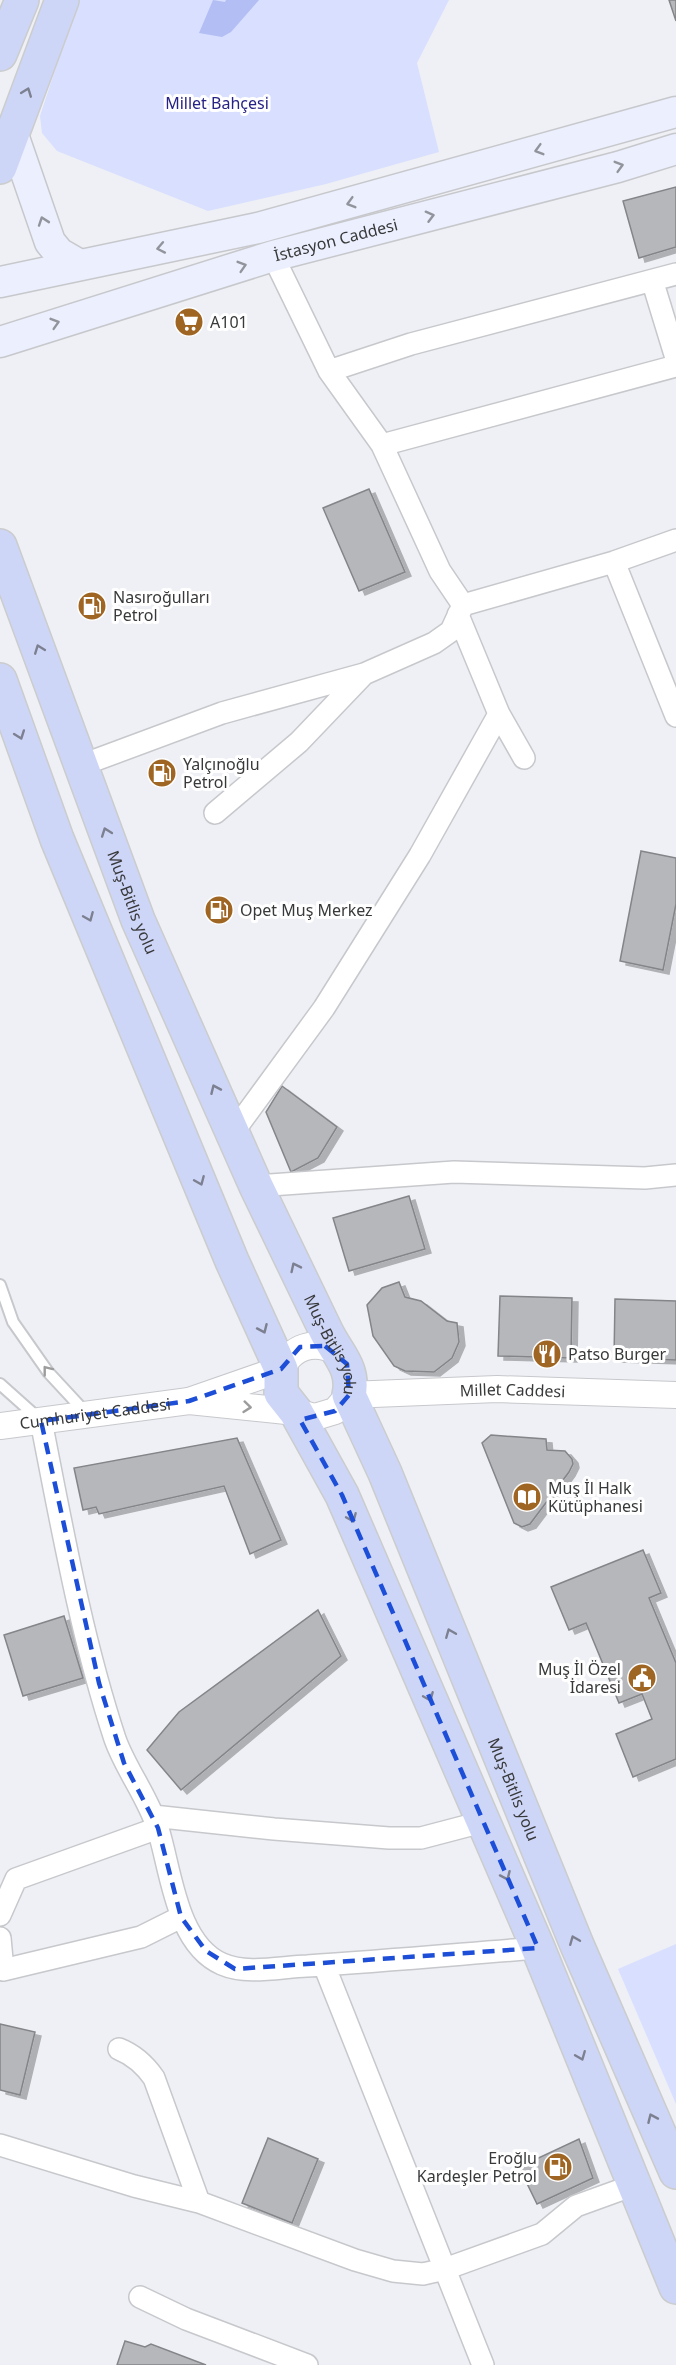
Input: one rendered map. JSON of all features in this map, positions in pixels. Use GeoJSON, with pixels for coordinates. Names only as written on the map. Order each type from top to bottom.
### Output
{"type":"FeatureCollection","features":[{"type":"Feature","properties":{"kind":"highway"},"geometry":{"type":"LineString","coordinates":[[0,54],[22,0]]}},
{"type":"Feature","properties":{"kind":"highway"},"geometry":{"type":"LineString","coordinates":[[0,167],[62,0]]}},
{"type":"Feature","properties":{"kind":"highway","name":"Muş-Bitlis yolu"},"geometry":{"type":"LineString","coordinates":[[0,546],[138,920],[234,1131],[256,1186],[336,1351],[350,1372],[349,1395],[390,1484],[577,1946],[676,2172]]}},
{"type":"Feature","properties":{"kind":"highway"},"geometry":{"type":"LineString","coordinates":[[0,680],[57,839],[232,1261],[281,1369],[281,1393],[296,1412],[342,1495],[538,1948],[676,2287]]}},
{"type":"Feature","properties":{"kind":"main road","name":"İstasyon Caddesi"},"geometry":{"type":"LineString","coordinates":[[0,282],[258,228],[676,112]]}},
{"type":"Feature","properties":{"kind":"main road"},"geometry":{"type":"LineString","coordinates":[[12,132],[50,243],[59,253],[78,264]]}},
{"type":"Feature","properties":{"kind":"main road","name":"İstasyon Caddesi"},"geometry":{"type":"LineString","coordinates":[[0,342],[273,256],[618,167],[676,149]]}},
{"type":"Feature","properties":{"kind":"street"},"geometry":{"type":"LineString","coordinates":[[273,256],[329,371],[382,445],[440,571],[461,610],[499,714],[524,758]]}},
{"type":"Feature","properties":{"kind":"street"},"geometry":{"type":"LineString","coordinates":[[329,371],[411,344],[653,283],[676,274]]}},
{"type":"Feature","properties":{"kind":"street"},"geometry":{"type":"LineString","coordinates":[[653,283],[676,358]]}},
{"type":"Feature","properties":{"kind":"street"},"geometry":{"type":"LineString","coordinates":[[382,445],[676,366]]}},
{"type":"Feature","properties":{"kind":"street"},"geometry":{"type":"LineString","coordinates":[[82,765],[222,713],[364,674],[434,643],[451,631],[461,610],[676,540]]}},
{"type":"Feature","properties":{"kind":"street"},"geometry":{"type":"LineString","coordinates":[[614,562],[676,716]]}},
{"type":"Feature","properties":{"kind":"street"},"geometry":{"type":"LineString","coordinates":[[215,813],[299,742],[364,674]]}},
{"type":"Feature","properties":{"kind":"street"},"geometry":{"type":"LineString","coordinates":[[234,1131],[324,1008],[420,855],[499,714]]}},
{"type":"Feature","properties":{"kind":"street"},"geometry":{"type":"LineString","coordinates":[[256,1186],[454,1172],[645,1178],[676,1175]]}},
{"type":"Feature","properties":{"kind":"street","name":"Cumhuriyet Caddesi"},"geometry":{"type":"LineString","coordinates":[[189,1401],[281,1369],[286,1358],[300,1347],[325,1346],[336,1351]]}},
{"type":"Feature","properties":{"kind":"street","name":"Millet Caddesi"},"geometry":{"type":"LineString","coordinates":[[349,1395],[497,1389],[676,1395]]}},
{"type":"Feature","properties":{"kind":"street","name":"Cumhuriyet Caddesi"},"geometry":{"type":"LineString","coordinates":[[0,1426],[189,1401],[296,1412],[306,1416],[326,1416],[335,1411],[349,1395]]}},
{"type":"Feature","properties":{"kind":"street"},"geometry":{"type":"LineString","coordinates":[[41,1421],[69,1564],[99,1683],[124,1763],[156,1822],[181,1917],[191,1935],[206,1951],[219,1963],[234,1969],[324,1965],[538,1948]]}},
{"type":"Feature","properties":{"kind":"street"},"geometry":{"type":"LineString","coordinates":[[0,1915],[16,1879],[156,1822],[389,1838],[421,1838],[482,1822]]}},
{"type":"Feature","properties":{"kind":"street"},"geometry":{"type":"LineString","coordinates":[[0,1938],[3,1970],[141,1937],[181,1917]]}},
{"type":"Feature","properties":{"kind":"street"},"geometry":{"type":"LineString","coordinates":[[324,1965],[483,2365]]}},
{"type":"Feature","properties":{"kind":"street"},"geometry":{"type":"LineString","coordinates":[[119,2049],[129,2053],[147,2067],[154,2078],[200,2202]]}},
{"type":"Feature","properties":{"kind":"street"},"geometry":{"type":"LineString","coordinates":[[0,2145],[134,2186],[200,2202],[354,2260],[393,2271],[423,2274],[445,2269],[542,2234],[576,2206],[634,2185]]}},
{"type":"Feature","properties":{"kind":"street"},"geometry":{"type":"LineString","coordinates":[[140,2297],[186,2319],[307,2365]]}},
{"type":"Feature","properties":{"kind":"lane"},"geometry":{"type":"LineString","coordinates":[[0,1285],[13,1322],[48,1372],[86,1413]]}},
{"type":"Feature","properties":{"kind":"lane"},"geometry":{"type":"LineString","coordinates":[[0,1384],[41,1421]]}},
{"type":"Feature","properties":{"kind":"highlighted area"},"geometry":{"type":"Polygon","coordinates":[[[325,1346],[347,1364],[349,1395],[335,1411],[300,1420],[342,1495],[538,1948],[235,1969],[206,1951],[181,1917],[158,1828],[124,1763],[99,1683],[41,1421],[189,1401],[281,1369],[300,1347],[325,1346]]]}},
{"type":"Feature","properties":{"kind":"green space","name":"Millet Bahçesi"},"geometry":{"type":"Polygon","coordinates":[[[78,0],[449,0],[417,63],[439,152],[326,184],[208,211],[57,151],[42,133],[40,116],[78,0]]]}},
{"type":"Feature","properties":{"kind":"green space"},"geometry":{"type":"Polygon","coordinates":[[[676,1944],[676,2104],[618,1969],[676,1944]]]}},
{"type":"Feature","properties":{"kind":"water"},"geometry":{"type":"Polygon","coordinates":[[[213,0],[225,2],[226,0],[259,0],[231,32],[222,37],[199,33],[213,0]]]}},
{"type":"Feature","properties":{"kind":"building"},"geometry":{"type":"Polygon","coordinates":[[[669,0],[676,0],[676,21],[669,0]]]}},
{"type":"Feature","properties":{"kind":"building"},"geometry":{"type":"Polygon","coordinates":[[[676,187],[676,247],[639,258],[623,201],[676,187]]]}},
{"type":"Feature","properties":{"kind":"building"},"geometry":{"type":"Polygon","coordinates":[[[369,489],[405,572],[359,591],[323,508],[369,489]]]}},
{"type":"Feature","properties":{"kind":"building"},"geometry":{"type":"Polygon","coordinates":[[[641,851],[676,858],[676,904],[663,970],[620,961],[641,851]]]}},
{"type":"Feature","properties":{"kind":"building"},"geometry":{"type":"Polygon","coordinates":[[[282,1086],[337,1127],[318,1158],[291,1172],[266,1112],[282,1086]]]}},
{"type":"Feature","properties":{"kind":"building"},"geometry":{"type":"Polygon","coordinates":[[[409,1196],[425,1249],[349,1271],[333,1218],[409,1196]]]}},
{"type":"Feature","properties":{"kind":"building"},"geometry":{"type":"Polygon","coordinates":[[[399,1282],[405,1297],[421,1301],[447,1321],[457,1323],[459,1342],[452,1358],[434,1372],[405,1371],[394,1366],[373,1336],[367,1305],[382,1288],[399,1282]]]}},
{"type":"Feature","properties":{"kind":"building"},"geometry":{"type":"Polygon","coordinates":[[[500,1296],[572,1298],[571,1358],[498,1356],[500,1296]]]}},
{"type":"Feature","properties":{"kind":"building"},"geometry":{"type":"Polygon","coordinates":[[[615,1299],[676,1301],[676,1360],[614,1358],[615,1299]]]}},
{"type":"Feature","properties":{"kind":"building","name":"Muş İl Halk Kütüphanesi"},"geometry":{"type":"Polygon","coordinates":[[[491,1435],[546,1439],[547,1450],[565,1451],[572,1459],[573,1464],[569,1472],[530,1524],[522,1527],[514,1523],[482,1443],[491,1435]]]}},
{"type":"Feature","properties":{"kind":"building"},"geometry":{"type":"Polygon","coordinates":[[[237,1438],[281,1540],[250,1554],[224,1486],[99,1514],[96,1507],[83,1510],[74,1468],[237,1438]]]}},
{"type":"Feature","properties":{"kind":"building","name":"Muş İl Özel İdaresi"},"geometry":{"type":"Polygon","coordinates":[[[643,1550],[661,1593],[649,1598],[676,1663],[676,1759],[633,1777],[616,1734],[652,1719],[642,1694],[619,1703],[586,1623],[569,1630],[551,1587],[643,1550]]]}},
{"type":"Feature","properties":{"kind":"building"},"geometry":{"type":"Polygon","coordinates":[[[318,1610],[341,1656],[181,1790],[147,1750],[179,1712],[318,1610]]]}},
{"type":"Feature","properties":{"kind":"building"},"geometry":{"type":"Polygon","coordinates":[[[64,1616],[83,1678],[23,1696],[4,1635],[64,1616]]]}},
{"type":"Feature","properties":{"kind":"building"},"geometry":{"type":"Polygon","coordinates":[[[0,2024],[35,2032],[20,2095],[0,2090],[0,2024]]]}},
{"type":"Feature","properties":{"kind":"building"},"geometry":{"type":"Polygon","coordinates":[[[268,2138],[318,2159],[292,2223],[242,2203],[268,2138]]]}},
{"type":"Feature","properties":{"kind":"building"},"geometry":{"type":"Polygon","coordinates":[[[579,2139],[593,2178],[537,2204],[519,2167],[579,2139]]]}},
{"type":"Feature","properties":{"kind":"building"},"geometry":{"type":"Polygon","coordinates":[[[125,2341],[145,2347],[151,2344],[206,2365],[117,2365],[125,2341]]]}},
{"type":"Feature","properties":{"kind":"place","name":"A101"},"geometry":{"type":"Point","coordinates":[189,322]}},
{"type":"Feature","properties":{"kind":"place","name":"Nasıroğulları Petrol"},"geometry":{"type":"Point","coordinates":[92,606]}},
{"type":"Feature","properties":{"kind":"place","name":"Yalçınoğlu Petrol"},"geometry":{"type":"Point","coordinates":[162,773]}},
{"type":"Feature","properties":{"kind":"place","name":"Opet Muş Merkez"},"geometry":{"type":"Point","coordinates":[219,910]}},
{"type":"Feature","properties":{"kind":"place","name":"Patso Burger"},"geometry":{"type":"Point","coordinates":[547,1354]}},
{"type":"Feature","properties":{"kind":"place","name":"Muş İl Halk Kütüphanesi"},"geometry":{"type":"Point","coordinates":[527,1497]}},
{"type":"Feature","properties":{"kind":"place","name":"Muş İl Özel İdaresi"},"geometry":{"type":"Point","coordinates":[642,1678]}},
{"type":"Feature","properties":{"kind":"place","name":"Eroğlu Kardeşler Petrol"},"geometry":{"type":"Point","coordinates":[558,2167]}}]}
